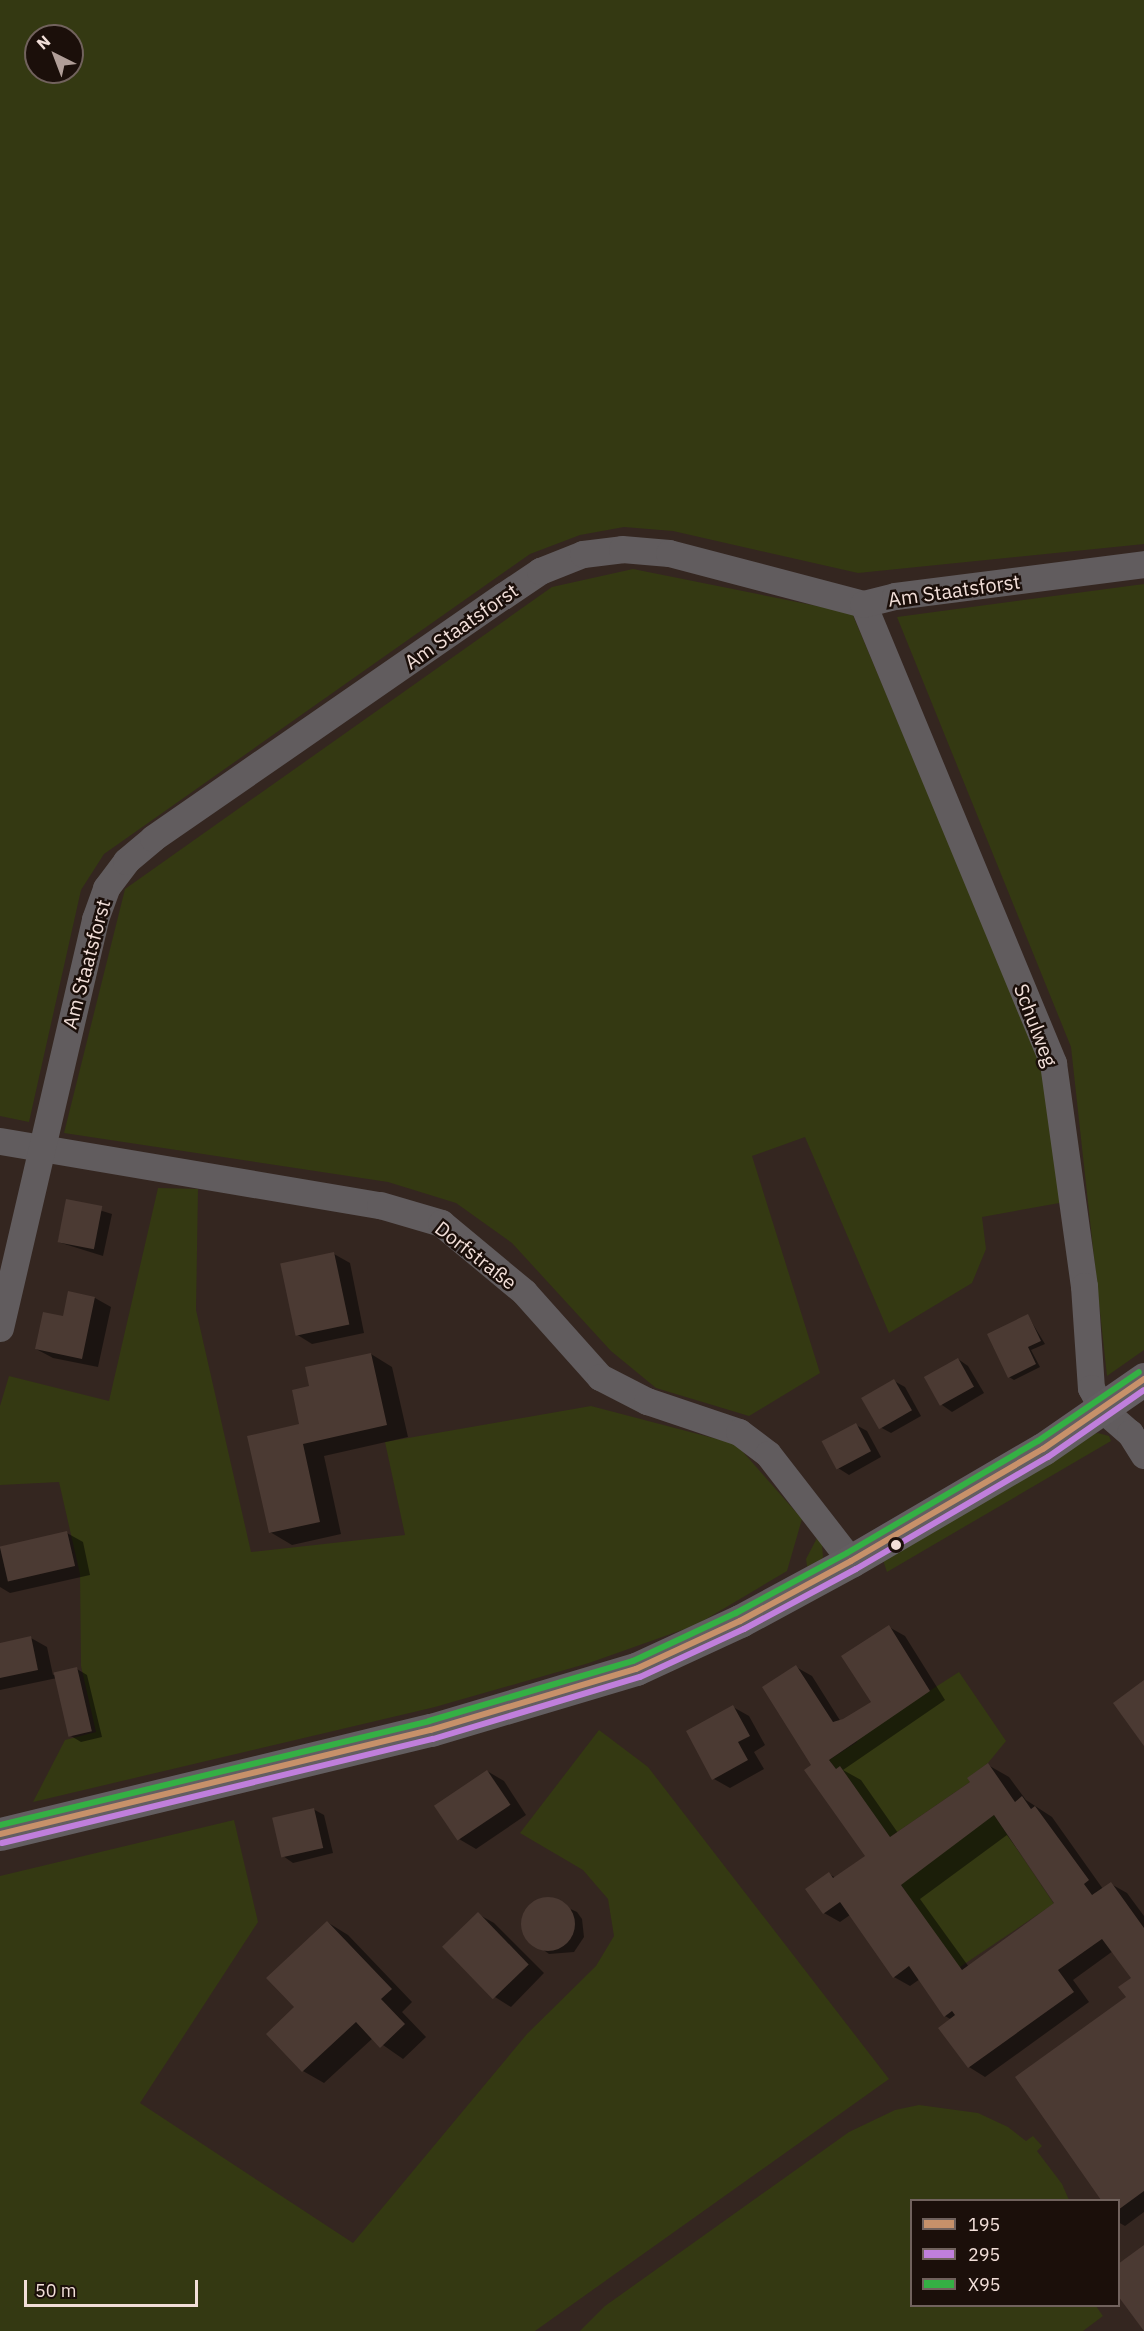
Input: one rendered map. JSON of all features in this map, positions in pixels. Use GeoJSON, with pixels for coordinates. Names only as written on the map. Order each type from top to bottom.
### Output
{"type":"FeatureCollection","features":[{"type":"Feature","properties":{"kind":"main road"},"geometry":{"type":"LineString","coordinates":[[0,1834],[431,1730],[607,1679],[740,1621],[851,1561],[1043,1449],[1144,1379]]}},
{"type":"Feature","properties":{"kind":"street","name":"Am Staatsforst"},"geometry":{"type":"LineString","coordinates":[[0,1328],[95,919],[106,888],[126,861],[540,571],[583,554],[622,549],[669,554],[863,604],[895,596],[1144,564]]}},
{"type":"Feature","properties":{"kind":"street","name":"Schulweg"},"geometry":{"type":"LineString","coordinates":[[863,604],[1053,1063],[1084,1286],[1091,1388],[1102,1409],[1130,1433],[1144,1455]]}},
{"type":"Feature","properties":{"kind":"street","name":"Dorfstraße"},"geometry":{"type":"LineString","coordinates":[[0,1141],[40,1150],[380,1205],[441,1223],[524,1292],[600,1377],[647,1401],[739,1432],[768,1454],[851,1561]]}},
{"type":"Feature","properties":{"kind":"green space"},"geometry":{"type":"Polygon","coordinates":[[[0,0],[1144,0],[1144,544],[858,573],[673,531],[624,527],[580,535],[530,554],[104,854],[81,890],[29,1122],[0,1116],[0,0]]]}},
{"type":"Feature","properties":{"kind":"green space"},"geometry":{"type":"Polygon","coordinates":[[[633,569],[852,613],[1042,1063],[1065,1202],[982,1217],[986,1249],[972,1283],[889,1333],[805,1137],[752,1156],[820,1373],[749,1416],[656,1388],[611,1351],[512,1243],[456,1203],[388,1182],[64,1133],[125,889],[552,587],[633,569]]]}},
{"type":"Feature","properties":{"kind":"green space"},"geometry":{"type":"Polygon","coordinates":[[[1144,584],[1144,1350],[1107,1376],[1071,1047],[897,617],[1144,584]]]}},
{"type":"Feature","properties":{"kind":"green space"},"geometry":{"type":"Polygon","coordinates":[[[158,1188],[198,1189],[196,1310],[251,1552],[405,1535],[385,1442],[591,1406],[736,1444],[802,1519],[787,1571],[696,1625],[589,1663],[435,1707],[33,1802],[65,1740],[96,1732],[81,1666],[80,1574],[59,1482],[0,1485],[0,1406],[9,1376],[109,1401],[158,1188]]]}},
{"type":"Feature","properties":{"kind":"green space"},"geometry":{"type":"Polygon","coordinates":[[[1098,1433],[1109,1436],[1111,1441],[887,1572],[883,1560],[1088,1434],[1098,1433]]]}},
{"type":"Feature","properties":{"kind":"green space"},"geometry":{"type":"Polygon","coordinates":[[[817,1538],[822,1544],[823,1557],[818,1567],[808,1572],[806,1559],[817,1538]]]}},
{"type":"Feature","properties":{"kind":"green space"},"geometry":{"type":"Polygon","coordinates":[[[959,1672],[1006,1741],[988,1763],[968,1778],[970,1782],[890,1837],[829,1760],[857,1742],[856,1738],[959,1672]]]}},
{"type":"Feature","properties":{"kind":"green space"},"geometry":{"type":"Polygon","coordinates":[[[599,1730],[648,1767],[889,2079],[535,2331],[0,2331],[0,1876],[234,1820],[258,1922],[140,2103],[353,2243],[527,2034],[596,1966],[614,1936],[608,1899],[583,1870],[520,1833],[599,1730]]]}},
{"type":"Feature","properties":{"kind":"green space"},"geometry":{"type":"Polygon","coordinates":[[[994,1815],[1054,1904],[958,1969],[898,1880],[994,1815]]]}},
{"type":"Feature","properties":{"kind":"green space"},"geometry":{"type":"Polygon","coordinates":[[[919,2105],[978,2113],[1008,2127],[1026,2141],[1033,2136],[1042,2146],[1037,2151],[1062,2184],[1069,2199],[910,2199],[910,2307],[1097,2307],[1103,2316],[1083,2331],[580,2331],[605,2306],[849,2132],[895,2110],[919,2105]]]}},
{"type":"Feature","properties":{"kind":"building"},"geometry":{"type":"Polygon","coordinates":[[[66,1199],[102,1206],[94,1249],[58,1242],[66,1199]]]}},
{"type":"Feature","properties":{"kind":"building"},"geometry":{"type":"Polygon","coordinates":[[[334,1252],[349,1324],[296,1336],[280,1263],[334,1252]]]}},
{"type":"Feature","properties":{"kind":"building"},"geometry":{"type":"Polygon","coordinates":[[[68,1291],[95,1297],[82,1359],[35,1349],[43,1312],[63,1316],[68,1291]]]}},
{"type":"Feature","properties":{"kind":"building"},"geometry":{"type":"Polygon","coordinates":[[[1028,1314],[1041,1341],[1028,1347],[1036,1364],[1008,1378],[987,1334],[1028,1314]]]}},
{"type":"Feature","properties":{"kind":"building"},"geometry":{"type":"Polygon","coordinates":[[[371,1353],[387,1425],[303,1444],[320,1522],[269,1533],[247,1436],[299,1424],[292,1390],[309,1386],[305,1367],[371,1353]]]}},
{"type":"Feature","properties":{"kind":"building"},"geometry":{"type":"Polygon","coordinates":[[[958,1358],[974,1387],[940,1406],[924,1377],[958,1358]]]}},
{"type":"Feature","properties":{"kind":"building"},"geometry":{"type":"Polygon","coordinates":[[[894,1379],[912,1410],[879,1429],[861,1398],[894,1379]]]}},
{"type":"Feature","properties":{"kind":"building"},"geometry":{"type":"Polygon","coordinates":[[[856,1423],[871,1451],[837,1470],[822,1441],[856,1423]]]}},
{"type":"Feature","properties":{"kind":"building"},"geometry":{"type":"Polygon","coordinates":[[[67,1531],[75,1566],[8,1582],[0,1546],[67,1531]]]}},
{"type":"Feature","properties":{"kind":"building"},"geometry":{"type":"Polygon","coordinates":[[[889,1625],[930,1691],[829,1760],[836,1769],[840,1766],[890,1837],[970,1782],[967,1778],[988,1763],[1015,1802],[1022,1796],[1031,1809],[1035,1806],[1089,1880],[1084,1884],[1092,1895],[1111,1882],[1144,1928],[1144,2191],[1120,2209],[1120,2199],[1100,2199],[1015,2077],[1126,1997],[1118,1987],[1131,1978],[1102,1939],[1058,1970],[1074,1992],[968,2068],[938,2028],[955,2015],[952,2011],[944,2017],[909,1966],[893,1978],[840,1902],[823,1914],[805,1889],[829,1872],[833,1878],[865,1856],[804,1770],[811,1765],[762,1687],[796,1665],[833,1722],[843,1719],[871,1702],[841,1656],[889,1625]],[[994,1815],[901,1885],[962,1970],[1054,1903],[994,1815]]]}},
{"type":"Feature","properties":{"kind":"building"},"geometry":{"type":"Polygon","coordinates":[[[31,1636],[38,1670],[0,1678],[0,1643],[31,1636]]]}},
{"type":"Feature","properties":{"kind":"building"},"geometry":{"type":"Polygon","coordinates":[[[77,1667],[92,1731],[68,1737],[54,1672],[77,1667]]]}},
{"type":"Feature","properties":{"kind":"building"},"geometry":{"type":"Polygon","coordinates":[[[1144,1680],[1144,1746],[1113,1703],[1144,1680]]]}},
{"type":"Feature","properties":{"kind":"building"},"geometry":{"type":"Polygon","coordinates":[[[733,1705],[750,1736],[738,1742],[748,1760],[712,1780],[686,1731],[733,1705]]]}},
{"type":"Feature","properties":{"kind":"building"},"geometry":{"type":"Polygon","coordinates":[[[487,1770],[510,1805],[457,1841],[434,1806],[487,1770]]]}},
{"type":"Feature","properties":{"kind":"building"},"geometry":{"type":"Polygon","coordinates":[[[314,1808],[323,1848],[281,1858],[272,1818],[314,1808]]]}},
{"type":"Feature","properties":{"kind":"building"},"geometry":{"type":"Polygon","coordinates":[[[548,1897],[558,1899],[567,1905],[573,1914],[575,1924],[573,1934],[567,1943],[558,1949],[548,1951],[538,1949],[529,1943],[523,1934],[521,1924],[523,1914],[529,1905],[538,1899],[548,1897]]]}},
{"type":"Feature","properties":{"kind":"building"},"geometry":{"type":"Polygon","coordinates":[[[478,1912],[529,1965],[493,1999],[442,1947],[478,1912]]]}},
{"type":"Feature","properties":{"kind":"building"},"geometry":{"type":"Polygon","coordinates":[[[327,1921],[392,1989],[381,1999],[405,2024],[380,2048],[356,2022],[302,2072],[266,2034],[294,2007],[266,1978],[327,1921]]]}},
{"type":"Feature","properties":{"kind":"building"},"geometry":{"type":"Polygon","coordinates":[[[1144,2245],[1144,2331],[1120,2299],[1120,2263],[1144,2245]]]}},
{"type":"Feature","properties":{"kind":"transit line","name":"X95"},"geometry":{"type":"LineString","coordinates":[[0,1825],[429,1721],[633,1661],[736,1613],[847,1553],[1038,1441],[1139,1372]]}},
{"type":"Feature","properties":{"kind":"transit line","name":"195"},"geometry":{"type":"LineString","coordinates":[[0,1834],[431,1730],[636,1669],[740,1621],[851,1561],[1043,1449],[1144,1379]]}},
{"type":"Feature","properties":{"kind":"transit line","name":"295"},"geometry":{"type":"LineString","coordinates":[[2,1843],[433,1739],[640,1677],[744,1629],[856,1569],[1048,1457],[1144,1390]]}}]}
